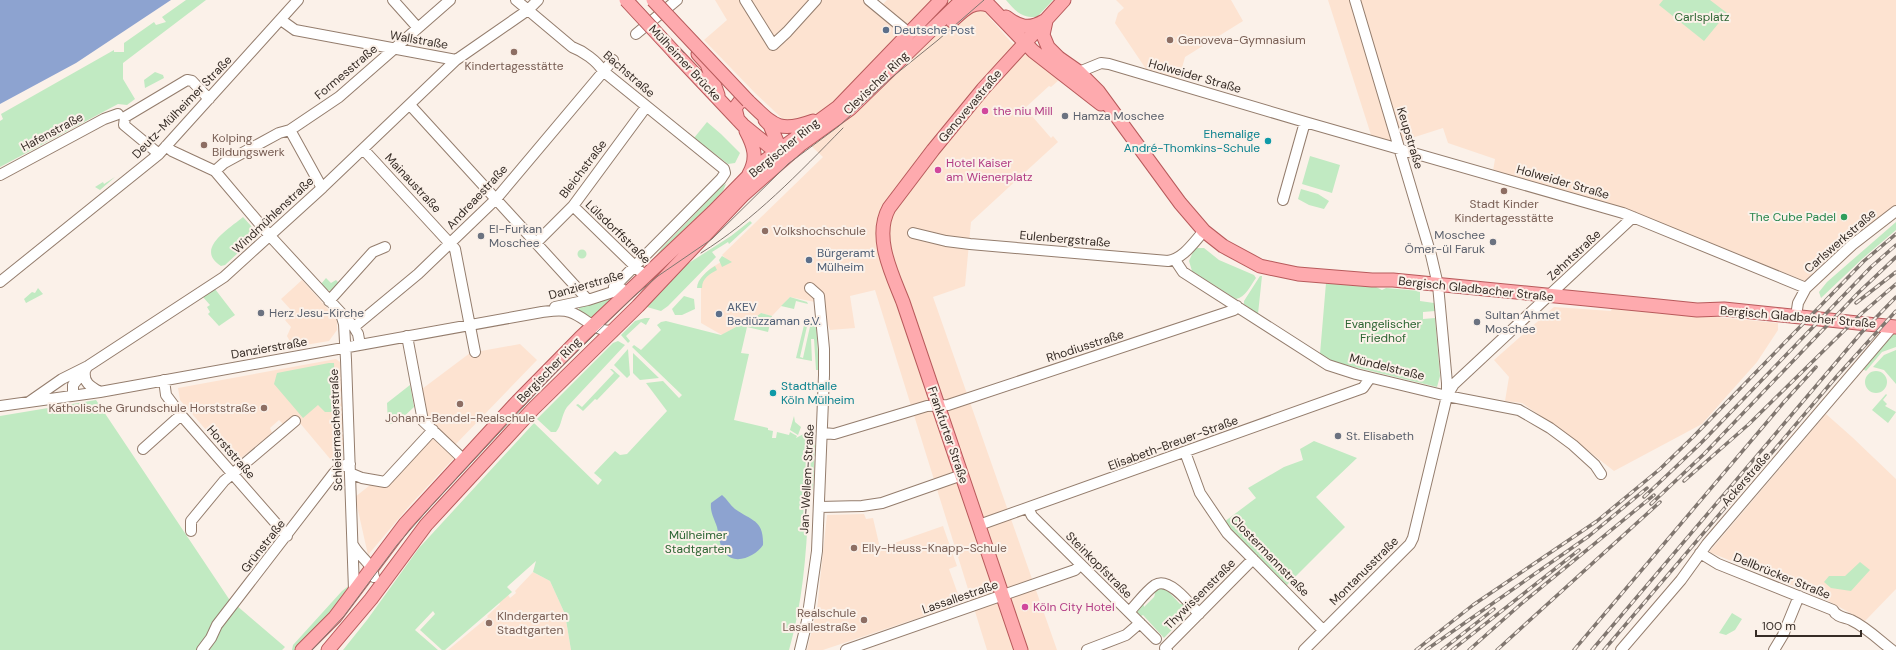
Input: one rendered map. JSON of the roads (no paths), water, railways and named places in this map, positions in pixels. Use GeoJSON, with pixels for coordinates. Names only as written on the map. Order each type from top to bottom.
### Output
{"type":"FeatureCollection","features":[{"type":"Feature","properties":{"kind":"main road","name":"Mülheimer Brücke"},"geometry":{"type":"LineString","coordinates":[[626,0],[741,123]]}},
{"type":"Feature","properties":{"kind":"main road","name":"Mülheimer Brücke"},"geometry":{"type":"LineString","coordinates":[[646,0],[707,64],[720,100]]}},
{"type":"Feature","properties":{"kind":"main road","name":"Mülheimer Brücke"},"geometry":{"type":"LineString","coordinates":[[653,0],[748,100]]}},
{"type":"Feature","properties":{"kind":"main road","name":"Clevischer Ring"},"geometry":{"type":"LineString","coordinates":[[824,116],[847,98],[942,0]]}},
{"type":"Feature","properties":{"kind":"main road","name":"Clevischer Ring"},"geometry":{"type":"LineString","coordinates":[[780,153],[841,116],[962,0]]}},
{"type":"Feature","properties":{"kind":"main road","name":"Genovevastraße"},"geometry":{"type":"LineString","coordinates":[[884,220],[893,201],[933,150],[983,89],[1064,0]]}},
{"type":"Feature","properties":{"kind":"main road"},"geometry":{"type":"LineString","coordinates":[[886,73],[938,33],[970,5],[977,2],[989,6],[1018,26],[1024,27],[1038,25],[1046,21]]}},
{"type":"Feature","properties":{"kind":"main road","name":"Bergisch Gladbacher Straße"},"geometry":{"type":"LineString","coordinates":[[989,6],[1025,44],[1054,69],[1084,90],[1121,120]]}},
{"type":"Feature","properties":{"kind":"main road","name":"Bergisch Gladbacher Straße"},"geometry":{"type":"LineString","coordinates":[[1046,21],[1043,30],[1044,41],[1048,47],[1059,58],[1079,72],[1098,91],[1121,120],[1180,203],[1204,231],[1223,246],[1260,266],[1298,274],[1372,280],[1392,280],[1697,310],[1724,310],[1895,326]]}},
{"type":"Feature","properties":{"kind":"main road"},"geometry":{"type":"LineString","coordinates":[[1025,44],[1059,58]]}},
{"type":"Feature","properties":{"kind":"main road"},"geometry":{"type":"LineString","coordinates":[[748,177],[753,167],[755,151],[735,108],[741,100],[748,100],[771,122],[779,126],[792,127],[824,116]]}},
{"type":"Feature","properties":{"kind":"main road"},"geometry":{"type":"LineString","coordinates":[[748,100],[770,125],[780,153]]}},
{"type":"Feature","properties":{"kind":"main road","name":"Bergischer Ring"},"geometry":{"type":"LineString","coordinates":[[328,650],[352,623],[374,575],[405,524],[464,459],[576,342],[748,177],[780,153],[824,116]]}},
{"type":"Feature","properties":{"kind":"main road"},"geometry":{"type":"LineString","coordinates":[[741,123],[780,153]]}},
{"type":"Feature","properties":{"kind":"main road","name":"Bergischer Ring"},"geometry":{"type":"LineString","coordinates":[[302,650],[310,645],[335,617],[354,590],[374,575],[426,525],[565,377],[674,269],[780,153]]}},
{"type":"Feature","properties":{"kind":"main road","name":"Frankfurter Straße"},"geometry":{"type":"LineString","coordinates":[[884,220],[883,238],[887,258],[1021,650]]}},
{"type":"Feature","properties":{"kind":"main road"},"geometry":{"type":"LineString","coordinates":[[565,377],[568,370],[580,357],[576,342]]}},
{"type":"Feature","properties":{"kind":"street","name":"Deutz-Mülheimer Straße"},"geometry":{"type":"LineString","coordinates":[[0,282],[159,154],[298,0]]}},
{"type":"Feature","properties":{"kind":"street"},"geometry":{"type":"LineString","coordinates":[[393,0],[418,28]]}},
{"type":"Feature","properties":{"kind":"street","name":"Formesstraße"},"geometry":{"type":"LineString","coordinates":[[215,171],[224,163],[279,133],[290,130],[339,97],[450,0]]}},
{"type":"Feature","properties":{"kind":"street","name":"Bachstraße"},"geometry":{"type":"LineString","coordinates":[[516,0],[572,47],[579,49],[646,107],[724,169],[725,173],[721,179],[634,266]]}},
{"type":"Feature","properties":{"kind":"street","name":"Wallstraße"},"geometry":{"type":"LineString","coordinates":[[281,20],[295,30],[456,60],[528,10],[538,0]]}},
{"type":"Feature","properties":{"kind":"street"},"geometry":{"type":"LineString","coordinates":[[636,34],[677,0]]}},
{"type":"Feature","properties":{"kind":"street"},"geometry":{"type":"LineString","coordinates":[[745,0],[773,45],[788,32],[816,0]]}},
{"type":"Feature","properties":{"kind":"street"},"geometry":{"type":"LineString","coordinates":[[869,0],[909,33]]}},
{"type":"Feature","properties":{"kind":"street","name":"Keupstraße"},"geometry":{"type":"LineString","coordinates":[[1355,0],[1431,255],[1438,285]]}},
{"type":"Feature","properties":{"kind":"street","name":"Windmühlenstraße"},"geometry":{"type":"LineString","coordinates":[[29,402],[70,374],[87,368],[224,277],[322,188],[456,60]]}},
{"type":"Feature","properties":{"kind":"street","name":"Andreaestraße"},"geometry":{"type":"LineString","coordinates":[[354,327],[418,274],[496,199],[613,60]]}},
{"type":"Feature","properties":{"kind":"street","name":"Holweider Straße"},"geometry":{"type":"LineString","coordinates":[[1079,72],[1101,63],[1109,64],[1633,217],[1806,288]]}},
{"type":"Feature","properties":{"kind":"street","name":"Hafenstraße"},"geometry":{"type":"LineString","coordinates":[[0,174],[104,119],[122,115],[187,80],[192,81],[209,99]]}},
{"type":"Feature","properties":{"kind":"street"},"geometry":{"type":"LineString","coordinates":[[410,105],[588,300]]}},
{"type":"Feature","properties":{"kind":"street","name":"Bleichstraße"},"geometry":{"type":"LineString","coordinates":[[536,243],[573,206],[646,107]]}},
{"type":"Feature","properties":{"kind":"street"},"geometry":{"type":"LineString","coordinates":[[122,115],[124,126],[159,154]]}},
{"type":"Feature","properties":{"kind":"street"},"geometry":{"type":"LineString","coordinates":[[1283,200],[1305,122]]}},
{"type":"Feature","properties":{"kind":"street"},"geometry":{"type":"LineString","coordinates":[[290,130],[322,188]]}},
{"type":"Feature","properties":{"kind":"street"},"geometry":{"type":"LineString","coordinates":[[166,146],[172,152],[215,171],[270,236],[354,327],[358,334],[360,345]]}},
{"type":"Feature","properties":{"kind":"street","name":"Mainaustraße"},"geometry":{"type":"LineString","coordinates":[[363,149],[451,243],[456,254],[475,352]]}},
{"type":"Feature","properties":{"kind":"street","name":"Lülsdorffstraße"},"geometry":{"type":"LineString","coordinates":[[573,206],[634,266],[641,280]]}},
{"type":"Feature","properties":{"kind":"street","name":"Carlswerkstraße"},"geometry":{"type":"LineString","coordinates":[[1796,316],[1798,303],[1806,288],[1837,258],[1896,211]]}},
{"type":"Feature","properties":{"kind":"street","name":"Zehntstraße"},"geometry":{"type":"LineString","coordinates":[[1447,396],[1454,384],[1633,217]]}},
{"type":"Feature","properties":{"kind":"street"},"geometry":{"type":"LineString","coordinates":[[1175,260],[1181,256],[1204,231]]}},
{"type":"Feature","properties":{"kind":"street","name":"Eulenbergstraße"},"geometry":{"type":"LineString","coordinates":[[913,233],[946,241],[970,244],[1168,261],[1175,260]]}},
{"type":"Feature","properties":{"kind":"street"},"geometry":{"type":"LineString","coordinates":[[329,301],[373,252],[385,247]]}},
{"type":"Feature","properties":{"kind":"street","name":"Mündelstraße"},"geometry":{"type":"LineString","coordinates":[[1175,260],[1183,272],[1328,365],[1370,378],[1447,396],[1519,410],[1550,428],[1573,445],[1595,465],[1601,474]]}},
{"type":"Feature","properties":{"kind":"street"},"geometry":{"type":"LineString","coordinates":[[616,291],[614,286],[634,266]]}},
{"type":"Feature","properties":{"kind":"street","name":"Danzierstraße"},"geometry":{"type":"LineString","coordinates":[[542,312],[549,308],[588,300],[616,291],[641,280]]}},
{"type":"Feature","properties":{"kind":"street","name":"Montanusstraße"},"geometry":{"type":"LineString","coordinates":[[1304,650],[1410,544],[1413,538],[1447,396],[1448,383],[1438,285]]}},
{"type":"Feature","properties":{"kind":"street","name":"Jan-Wellem-Straße"},"geometry":{"type":"LineString","coordinates":[[800,650],[812,587],[819,507],[822,433],[823,342],[819,296],[810,288]]}},
{"type":"Feature","properties":{"kind":"street","name":"Rhodiusstraße"},"geometry":{"type":"LineString","coordinates":[[822,433],[834,434],[926,406],[952,404],[1234,310],[1237,306]]}},
{"type":"Feature","properties":{"kind":"street","name":"Danzierstraße"},"geometry":{"type":"LineString","coordinates":[[0,406],[100,392],[542,312],[560,310],[569,312],[599,330],[613,331]]}},
{"type":"Feature","properties":{"kind":"street","name":"Schleiermacherstraße"},"geometry":{"type":"LineString","coordinates":[[341,314],[344,324],[354,590]]}},
{"type":"Feature","properties":{"kind":"street"},"geometry":{"type":"LineString","coordinates":[[576,315],[583,329],[576,342]]}},
{"type":"Feature","properties":{"kind":"street","name":"Ackerstraße"},"geometry":{"type":"LineString","coordinates":[[1621,650],[1681,580],[1700,553],[1895,326]]}},
{"type":"Feature","properties":{"kind":"street"},"geometry":{"type":"LineString","coordinates":[[407,336],[421,416],[424,421],[464,459]]}},
{"type":"Feature","properties":{"kind":"street"},"geometry":{"type":"LineString","coordinates":[[87,368],[84,377],[86,382],[100,392]]}},
{"type":"Feature","properties":{"kind":"street","name":"Windmühlenstraße"},"geometry":{"type":"LineString","coordinates":[[69,396],[73,385],[87,368]]}},
{"type":"Feature","properties":{"kind":"street"},"geometry":{"type":"LineString","coordinates":[[69,396],[65,386],[70,374]]}},
{"type":"Feature","properties":{"kind":"street","name":"Elisabeth-Breuer-Straße"},"geometry":{"type":"LineString","coordinates":[[979,525],[1363,388],[1370,378]]}},
{"type":"Feature","properties":{"kind":"street","name":"Horststraße"},"geometry":{"type":"LineString","coordinates":[[164,380],[166,395],[181,415],[233,473],[286,536]]}},
{"type":"Feature","properties":{"kind":"street"},"geometry":{"type":"LineString","coordinates":[[143,449],[181,415]]}},
{"type":"Feature","properties":{"kind":"street"},"geometry":{"type":"LineString","coordinates":[[191,531],[191,521],[224,481],[295,421]]}},
{"type":"Feature","properties":{"kind":"street"},"geometry":{"type":"LineString","coordinates":[[350,469],[362,478],[385,482],[433,430]]}},
{"type":"Feature","properties":{"kind":"street","name":"Clostermannstraße"},"geometry":{"type":"LineString","coordinates":[[1185,452],[1200,493],[1227,533],[1323,630]]}},
{"type":"Feature","properties":{"kind":"street","name":"Grünstraße"},"geometry":{"type":"LineString","coordinates":[[202,650],[218,625],[334,473],[341,466],[350,469]]}},
{"type":"Feature","properties":{"kind":"street"},"geometry":{"type":"LineString","coordinates":[[819,507],[862,506],[882,503],[962,475]]}},
{"type":"Feature","properties":{"kind":"street","name":"Steinkopfstraße"},"geometry":{"type":"LineString","coordinates":[[1028,508],[1032,516],[1156,639]]}},
{"type":"Feature","properties":{"kind":"street"},"geometry":{"type":"LineString","coordinates":[[353,545],[374,575]]}},
{"type":"Feature","properties":{"kind":"street","name":"Dellbrücker Straße"},"geometry":{"type":"LineString","coordinates":[[1700,553],[1718,564],[1833,610],[1835,614],[1845,620],[1849,619],[1892,650]]}},
{"type":"Feature","properties":{"kind":"street"},"geometry":{"type":"LineString","coordinates":[[352,557],[356,565],[374,575]]}},
{"type":"Feature","properties":{"kind":"street","name":"Thywissenstraße"},"geometry":{"type":"LineString","coordinates":[[1166,649],[1253,559]]}},
{"type":"Feature","properties":{"kind":"street","name":"Lassallestraße"},"geometry":{"type":"LineString","coordinates":[[846,650],[1075,570],[1080,565]]}},
{"type":"Feature","properties":{"kind":"street"},"geometry":{"type":"LineString","coordinates":[[1129,612],[1155,585],[1167,583],[1172,586],[1199,614]]}},
{"type":"Feature","properties":{"kind":"street"},"geometry":{"type":"LineString","coordinates":[[1774,650],[1783,635],[1799,596]]}},
{"type":"Feature","properties":{"kind":"street"},"geometry":{"type":"LineString","coordinates":[[1090,649],[1126,635],[1140,623]]}},
{"type":"Feature","properties":{"kind":"water"},"geometry":{"type":"Polygon","coordinates":[[[0,0],[171,0],[76,63],[0,104],[0,0]]]}},
{"type":"Feature","properties":{"kind":"water"},"geometry":{"type":"Polygon","coordinates":[[[722,495],[735,509],[752,519],[759,526],[763,537],[763,545],[751,556],[734,559],[725,553],[722,547],[712,515],[711,503],[722,495]]]}},
{"type":"Feature","properties":{"kind":"tram line"},"geometry":{"type":"LineString","coordinates":[[635,0],[684,53]]}},
{"type":"Feature","properties":{"kind":"tram line"},"geometry":{"type":"LineString","coordinates":[[312,650],[344,616],[397,545],[430,507],[551,377],[633,297],[658,276],[712,239],[788,164],[839,126],[891,78],[984,0]]}},
{"type":"Feature","properties":{"kind":"tram line"},"geometry":{"type":"LineString","coordinates":[[701,253],[721,240],[758,211],[793,179],[843,128]]}},
{"type":"Feature","properties":{"kind":"railway"},"geometry":{"type":"LineString","coordinates":[[1416,650],[1473,605],[1597,521],[1660,469],[1864,261],[1896,234]]}},
{"type":"Feature","properties":{"kind":"railway"},"geometry":{"type":"LineString","coordinates":[[1644,497],[1701,443],[1871,267],[1896,245]]}},
{"type":"Feature","properties":{"kind":"railway"},"geometry":{"type":"LineString","coordinates":[[1651,504],[1704,454],[1859,292],[1896,257]]}},
{"type":"Feature","properties":{"kind":"railway"},"geometry":{"type":"LineString","coordinates":[[1856,303],[1896,272]]}},
{"type":"Feature","properties":{"kind":"railway"},"geometry":{"type":"LineString","coordinates":[[1684,481],[1749,424],[1861,314],[1896,284]]}},
{"type":"Feature","properties":{"kind":"railway"},"geometry":{"type":"LineString","coordinates":[[1592,650],[1861,333],[1896,297]]}},
{"type":"Feature","properties":{"kind":"railway"},"geometry":{"type":"LineString","coordinates":[[1604,650],[1837,376],[1896,311]]}},
{"type":"Feature","properties":{"kind":"railway"},"geometry":{"type":"LineString","coordinates":[[1574,650],[1784,402],[1816,367]]}},
{"type":"Feature","properties":{"kind":"railway"},"geometry":{"type":"LineString","coordinates":[[1426,650],[1589,536],[1647,488]]}},
{"type":"Feature","properties":{"kind":"railway"},"geometry":{"type":"LineString","coordinates":[[1469,650],[1521,604],[1654,495]]}},
{"type":"Feature","properties":{"kind":"railway"},"geometry":{"type":"LineString","coordinates":[[1497,650],[1660,502]]}},
{"type":"Feature","properties":{"kind":"railway"},"geometry":{"type":"LineString","coordinates":[[1452,650],[1579,550]]}},
{"type":"Feature","properties":{"kind":"railway"},"geometry":{"type":"LineString","coordinates":[[1442,650],[1494,609]]}},
{"type":"Feature","properties":{"kind":"place","name":"Deutsche Post"},"geometry":{"type":"Point","coordinates":[886,30]}},
{"type":"Feature","properties":{"kind":"place","name":"Genoveva-Gymnasium"},"geometry":{"type":"Point","coordinates":[1170,40]}},
{"type":"Feature","properties":{"kind":"place","name":"Kindertagesstätte"},"geometry":{"type":"Point","coordinates":[514,52]}},
{"type":"Feature","properties":{"kind":"place","name":"the niu Mill"},"geometry":{"type":"Point","coordinates":[985,111]}},
{"type":"Feature","properties":{"kind":"place","name":"Hamza Moschee"},"geometry":{"type":"Point","coordinates":[1065,116]}},
{"type":"Feature","properties":{"kind":"place","name":"Ehemalige André-Thomkins-Schule"},"geometry":{"type":"Point","coordinates":[1268,141]}},
{"type":"Feature","properties":{"kind":"place","name":"Kolping Bildungswerk"},"geometry":{"type":"Point","coordinates":[204,145]}},
{"type":"Feature","properties":{"kind":"place","name":"Hotel Kaiser am Wienerplatz"},"geometry":{"type":"Point","coordinates":[938,170]}},
{"type":"Feature","properties":{"kind":"place","name":"Stadt Kinder Kindertagesstätte"},"geometry":{"type":"Point","coordinates":[1504,191]}},
{"type":"Feature","properties":{"kind":"place","name":"The Cube Padel"},"geometry":{"type":"Point","coordinates":[1844,217]}},
{"type":"Feature","properties":{"kind":"place","name":"Volkshochschule"},"geometry":{"type":"Point","coordinates":[765,231]}},
{"type":"Feature","properties":{"kind":"place","name":"El-Furkan Moschee"},"geometry":{"type":"Point","coordinates":[481,236]}},
{"type":"Feature","properties":{"kind":"place","name":"Moschee Ömer-ül Faruk"},"geometry":{"type":"Point","coordinates":[1493,242]}},
{"type":"Feature","properties":{"kind":"place","name":"Bürgeramt Mülheim"},"geometry":{"type":"Point","coordinates":[809,260]}},
{"type":"Feature","properties":{"kind":"place","name":"Herz Jesu-Kirche"},"geometry":{"type":"Point","coordinates":[261,313]}},
{"type":"Feature","properties":{"kind":"place","name":"AKEV Bediüzzaman e.V."},"geometry":{"type":"Point","coordinates":[719,314]}},
{"type":"Feature","properties":{"kind":"place","name":"Sultan Ahmet Moschee"},"geometry":{"type":"Point","coordinates":[1477,322]}},
{"type":"Feature","properties":{"kind":"place","name":"Stadthalle Köln Mülheim"},"geometry":{"type":"Point","coordinates":[773,393]}},
{"type":"Feature","properties":{"kind":"place","name":"Johann-Bendel-Realschule"},"geometry":{"type":"Point","coordinates":[460,404]}},
{"type":"Feature","properties":{"kind":"place","name":"Katholische Grundschule Horststraße"},"geometry":{"type":"Point","coordinates":[264,408]}},
{"type":"Feature","properties":{"kind":"place","name":"St. Elisabeth"},"geometry":{"type":"Point","coordinates":[1338,436]}},
{"type":"Feature","properties":{"kind":"place","name":"Elly-Heuss-Knapp-Schule"},"geometry":{"type":"Point","coordinates":[854,548]}},
{"type":"Feature","properties":{"kind":"place","name":"Köln City Hotel"},"geometry":{"type":"Point","coordinates":[1025,607]}},
{"type":"Feature","properties":{"kind":"place","name":"Realschule Lasallestraße"},"geometry":{"type":"Point","coordinates":[864,620]}},
{"type":"Feature","properties":{"kind":"place","name":"KIndergarten Stadtgarten"},"geometry":{"type":"Point","coordinates":[489,623]}},
{"type":"Feature","properties":{"kind":"park label","name":"Carlsplatz"},"geometry":{"type":"Point","coordinates":[1702,17]}},
{"type":"Feature","properties":{"kind":"park label","name":"Evangelischer Friedhof"},"geometry":{"type":"Point","coordinates":[1383,331]}},
{"type":"Feature","properties":{"kind":"park label","name":"Mülheimer Stadtgarten"},"geometry":{"type":"Point","coordinates":[698,542]}}]}
